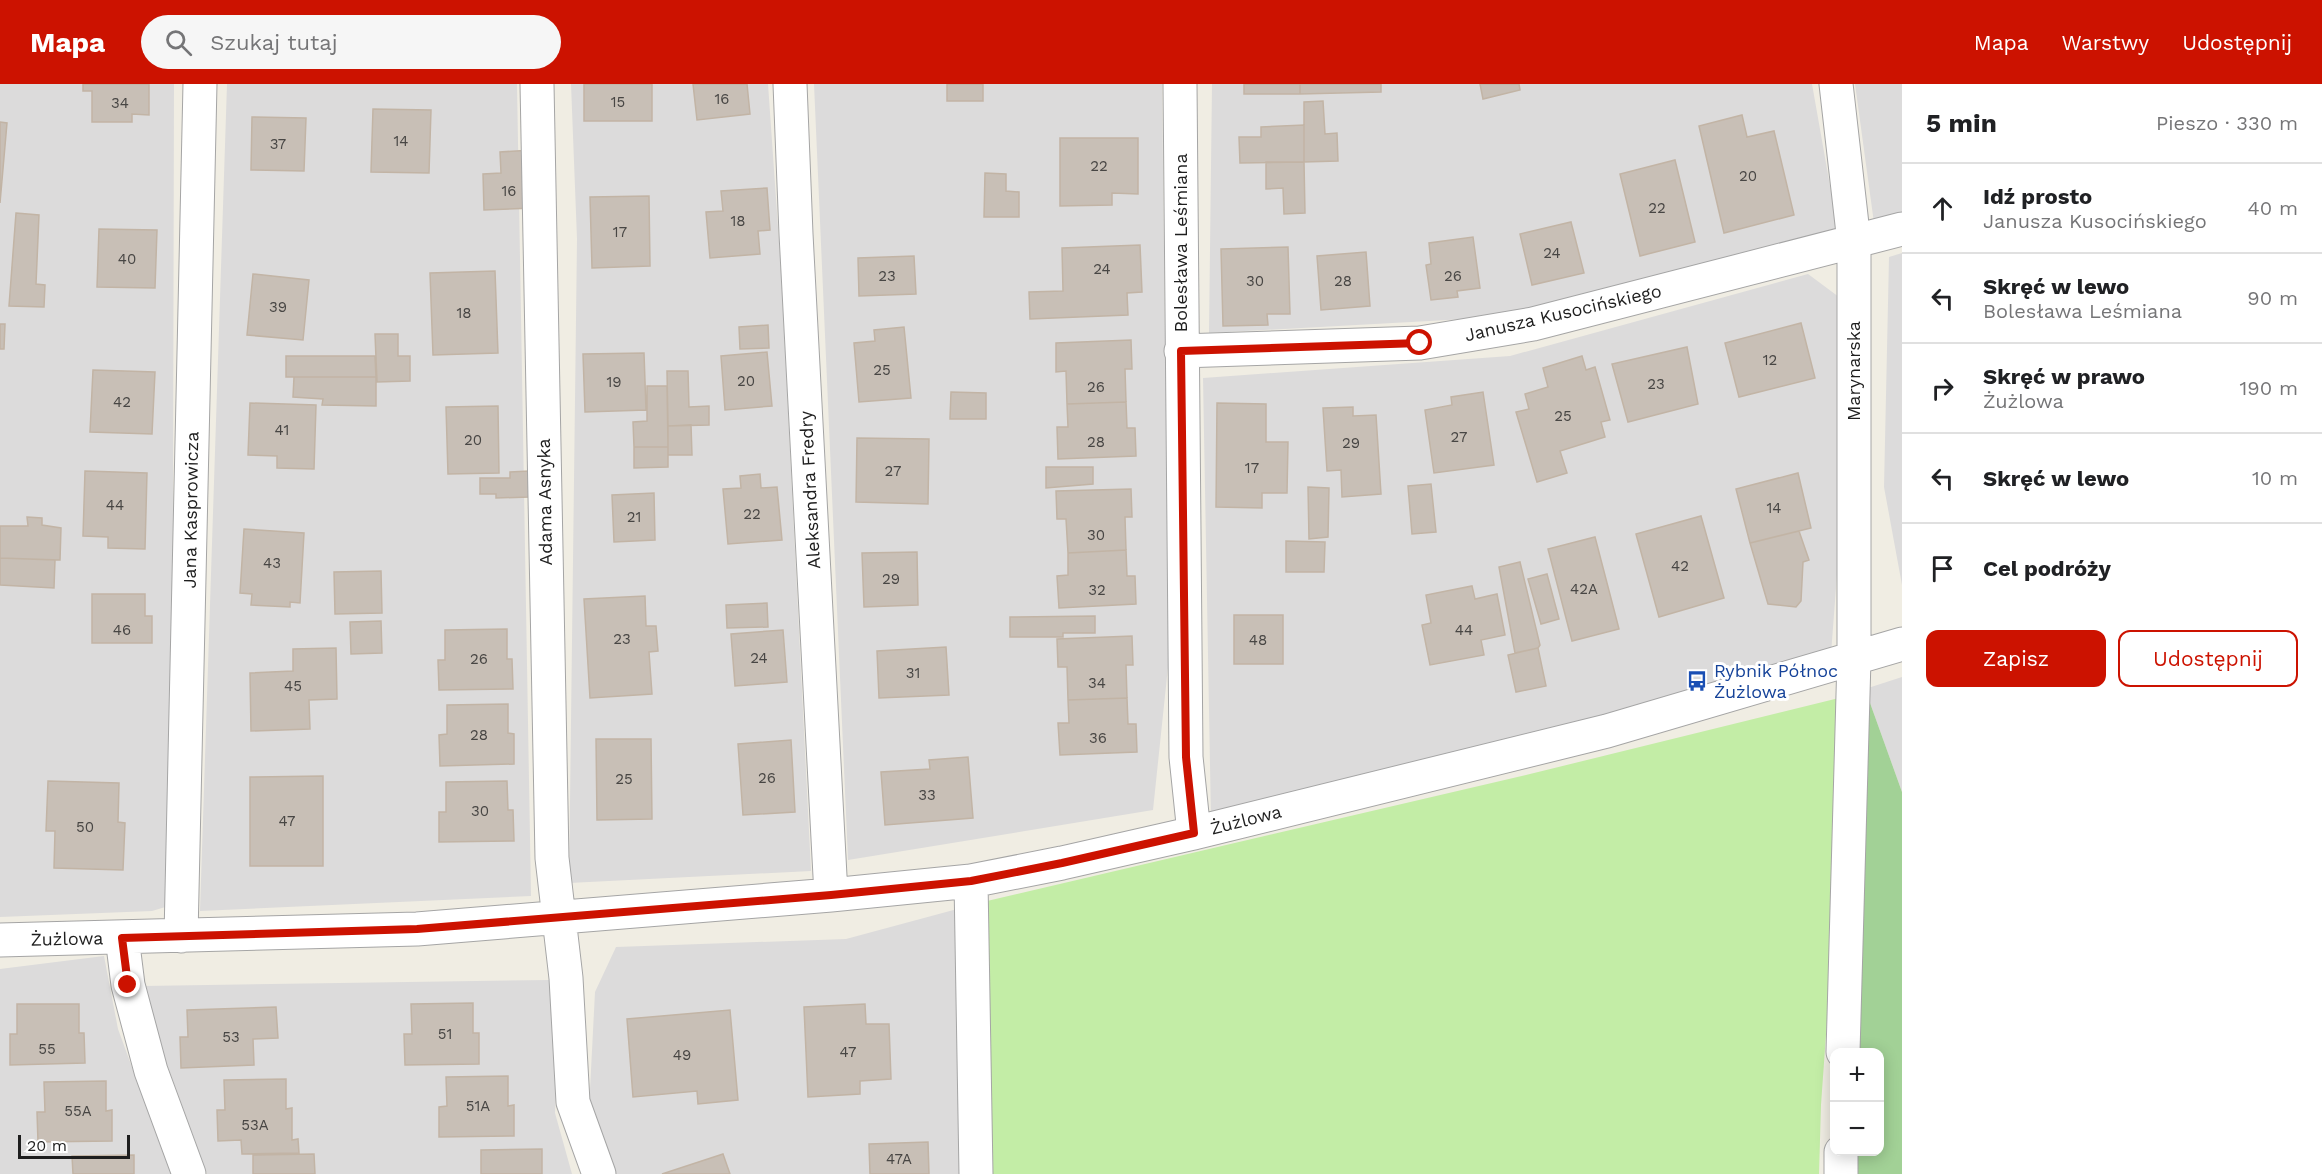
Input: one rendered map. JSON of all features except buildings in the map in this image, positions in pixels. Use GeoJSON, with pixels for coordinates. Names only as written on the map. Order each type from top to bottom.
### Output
{"type":"FeatureCollection","features":[{"type":"Feature","properties":{"kind":"street","name":"Jana Kasprowicza"},"geometry":{"type":"LineString","coordinates":[[181,936],[200,84]]}},
{"type":"Feature","properties":{"kind":"street","name":"Adama Asnyka"},"geometry":{"type":"LineString","coordinates":[[537,84],[552,858],[566,978],[573,1102],[599,1174]]}},
{"type":"Feature","properties":{"kind":"street","name":"Aleksandra Fredry"},"geometry":{"type":"LineString","coordinates":[[790,84],[796,246],[831,895]]}},
{"type":"Feature","properties":{"kind":"street","name":"Bolesława Leśmiana"},"geometry":{"type":"LineString","coordinates":[[1180,84],[1186,757],[1194,833]]}},
{"type":"Feature","properties":{"kind":"street","name":"Marynarska"},"geometry":{"type":"LineString","coordinates":[[1836,84],[1854,242],[1854,659],[1843,1048]]}},
{"type":"Feature","properties":{"kind":"street","name":"Janusza Kusocińskiego"},"geometry":{"type":"LineString","coordinates":[[1181,351],[1420,343],[1477,335],[1533,324],[1902,229]]}},
{"type":"Feature","properties":{"kind":"street","name":"Żużlowa"},"geometry":{"type":"LineString","coordinates":[[0,940],[417,929],[559,919],[971,881],[1194,833],[1607,731],[1902,644]]}},
{"type":"Feature","properties":{"kind":"street"},"geometry":{"type":"LineString","coordinates":[[971,881],[976,1174]]}},
{"type":"Feature","properties":{"kind":"street"},"geometry":{"type":"LineString","coordinates":[[122,938],[128,985],[151,1071],[189,1174]]}},
{"type":"Feature","properties":{"kind":"street"},"geometry":{"type":"LineString","coordinates":[[1841,1156],[1841,1174]]}},
{"type":"Feature","properties":{"kind":"shaded area"},"geometry":{"type":"Polygon","coordinates":[[[0,84],[174,84],[172,905],[152,911],[0,917],[0,84]]]}},
{"type":"Feature","properties":{"kind":"shaded area"},"geometry":{"type":"Polygon","coordinates":[[[227,84],[517,84],[531,896],[200,911],[227,84]]]}},
{"type":"Feature","properties":{"kind":"shaded area"},"geometry":{"type":"Polygon","coordinates":[[[571,84],[768,84],[781,270],[811,871],[569,883],[577,239],[571,84]]]}},
{"type":"Feature","properties":{"kind":"shaded area"},"geometry":{"type":"Polygon","coordinates":[[[814,84],[1162,84],[1165,335],[1174,610],[1153,810],[848,860],[814,84]]]}},
{"type":"Feature","properties":{"kind":"shaded area"},"geometry":{"type":"Polygon","coordinates":[[[1212,84],[1812,84],[1841,248],[1502,317],[1209,333],[1212,84]]]}},
{"type":"Feature","properties":{"kind":"shaded area"},"geometry":{"type":"Polygon","coordinates":[[[1855,84],[1902,84],[1902,214],[1874,223],[1855,84]]]}},
{"type":"Feature","properties":{"kind":"shaded area"},"geometry":{"type":"Polygon","coordinates":[[[1902,253],[1902,585],[1884,487],[1889,257],[1902,253]]]}},
{"type":"Feature","properties":{"kind":"shaded area"},"geometry":{"type":"Polygon","coordinates":[[[1808,274],[1839,297],[1848,429],[1831,654],[1211,820],[1203,378],[1510,356],[1808,274]]]}},
{"type":"Feature","properties":{"kind":"shaded area"},"geometry":{"type":"Polygon","coordinates":[[[1902,677],[1902,792],[1865,689],[1902,677]]]}},
{"type":"Feature","properties":{"kind":"shaded area"},"geometry":{"type":"Polygon","coordinates":[[[987,901],[989,1174],[606,1174],[589,1109],[595,992],[616,947],[846,939],[987,901]]]}},
{"type":"Feature","properties":{"kind":"shaded area"},"geometry":{"type":"Polygon","coordinates":[[[104,956],[118,1029],[171,1174],[0,1174],[0,969],[104,956]]]}},
{"type":"Feature","properties":{"kind":"shaded area"},"geometry":{"type":"Polygon","coordinates":[[[550,980],[560,1013],[555,1113],[572,1174],[207,1174],[150,1018],[143,986],[550,980]]]}},
{"type":"Feature","properties":{"kind":"green space"},"geometry":{"type":"Polygon","coordinates":[[[1865,689],[1902,792],[1902,1174],[1849,1174],[1850,1156],[1884,1156],[1884,1048],[1853,1048],[1865,689]]]}},
{"type":"Feature","properties":{"kind":"green space"},"geometry":{"type":"Polygon","coordinates":[[[1839,698],[1833,936],[1821,1105],[1819,1174],[989,1174],[987,901],[1530,774],[1839,698]]]}},
{"type":"Feature","properties":{"kind":"place","name":"Rybnik Północ Żużlowa"},"geometry":{"type":"Point","coordinates":[1697,681]}},
{"type":"Feature","properties":{"kind":"route"},"geometry":{"type":"LineString","coordinates":[[128,985],[122,938],[417,929],[831,895],[971,881],[1194,833],[1186,757],[1181,351],[1420,343]]}}]}
